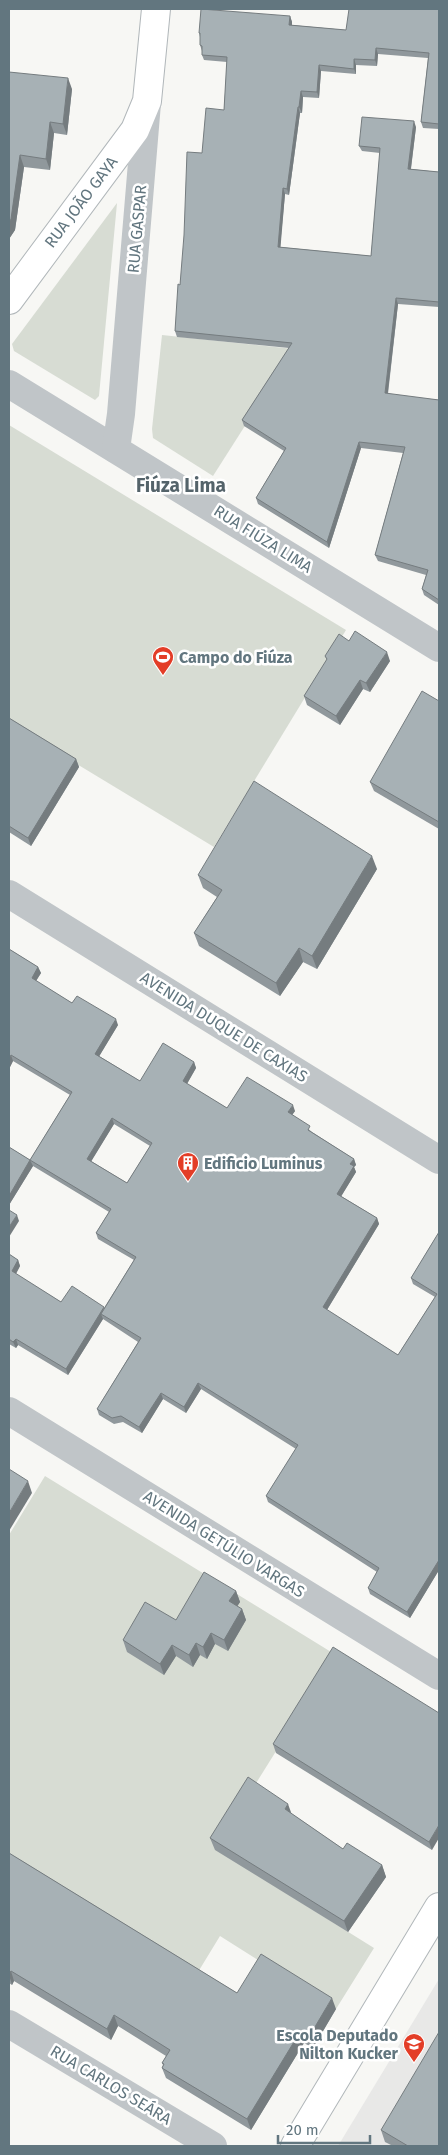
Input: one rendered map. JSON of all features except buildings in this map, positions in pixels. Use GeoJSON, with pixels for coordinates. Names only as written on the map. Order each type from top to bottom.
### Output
{"type":"FeatureCollection","features":[{"type":"Feature","properties":{"kind":"main road","name":"RUA GASPAR"},"geometry":{"type":"LineString","coordinates":[[147,101],[156,9]]}},
{"type":"Feature","properties":{"kind":"main road","name":"RUA JOÃO GAYA"},"geometry":{"type":"LineString","coordinates":[[9,300],[135,130],[147,101]]}},
{"type":"Feature","properties":{"kind":"main road"},"geometry":{"type":"LineString","coordinates":[[295,2146],[439,1907]]}},
{"type":"Feature","properties":{"kind":"street","name":"RUA GASPAR"},"geometry":{"type":"LineString","coordinates":[[116,449],[121,414],[147,101]]}},
{"type":"Feature","properties":{"kind":"street","name":"RUA FIÚZA LIMA"},"geometry":{"type":"LineString","coordinates":[[9,384],[439,648]]}},
{"type":"Feature","properties":{"kind":"street","name":"AVENIDA DUQUE DE CAXIAS"},"geometry":{"type":"LineString","coordinates":[[9,894],[439,1160]]}},
{"type":"Feature","properties":{"kind":"street","name":"AVENIDA GETÚLIO VARGAS"},"geometry":{"type":"LineString","coordinates":[[9,1411],[439,1676]]}},
{"type":"Feature","properties":{"kind":"street","name":"RUA CARLOS SEÁRA"},"geometry":{"type":"LineString","coordinates":[[9,2024],[213,2146]]}},
{"type":"Feature","properties":{"kind":"shaded area"},"geometry":{"type":"Polygon","coordinates":[[[117,203],[99,396],[95,400],[14,351],[12,344],[117,203]]]}},
{"type":"Feature","properties":{"kind":"shaded area"},"geometry":{"type":"Polygon","coordinates":[[[162,335],[294,349],[213,476],[153,438],[152,429],[162,335]]]}},
{"type":"Feature","properties":{"kind":"shaded area","name":"Campo do Fiúza"},"geometry":{"type":"Polygon","coordinates":[[[9,425],[346,630],[214,847],[9,723],[9,425]]]}},
{"type":"Feature","properties":{"kind":"shaded area"},"geometry":{"type":"Polygon","coordinates":[[[45,1476],[336,1655],[215,1849],[374,1948],[336,2009],[220,1936],[195,1977],[9,1862],[9,1535],[45,1476]]]}},
{"type":"Feature","properties":{"kind":"shaded area","name":"Escola Deputado Nilton Kucker"},"geometry":{"type":"Polygon","coordinates":[[[439,1979],[439,2146],[338,2146],[439,1979]]]}},
{"type":"Feature","properties":{"kind":"place","name":"Campo do Fiúza"},"geometry":{"type":"Point","coordinates":[163,676]}},
{"type":"Feature","properties":{"kind":"place","name":"Edificio Luminus"},"geometry":{"type":"Point","coordinates":[188,1182]}},
{"type":"Feature","properties":{"kind":"place","name":"Escola Deputado Nilton Kucker"},"geometry":{"type":"Point","coordinates":[414,2063]}},
{"type":"Feature","properties":{"kind":"district","name":"Fiúza Lima"},"geometry":{"type":"Point","coordinates":[181,485]}}]}
